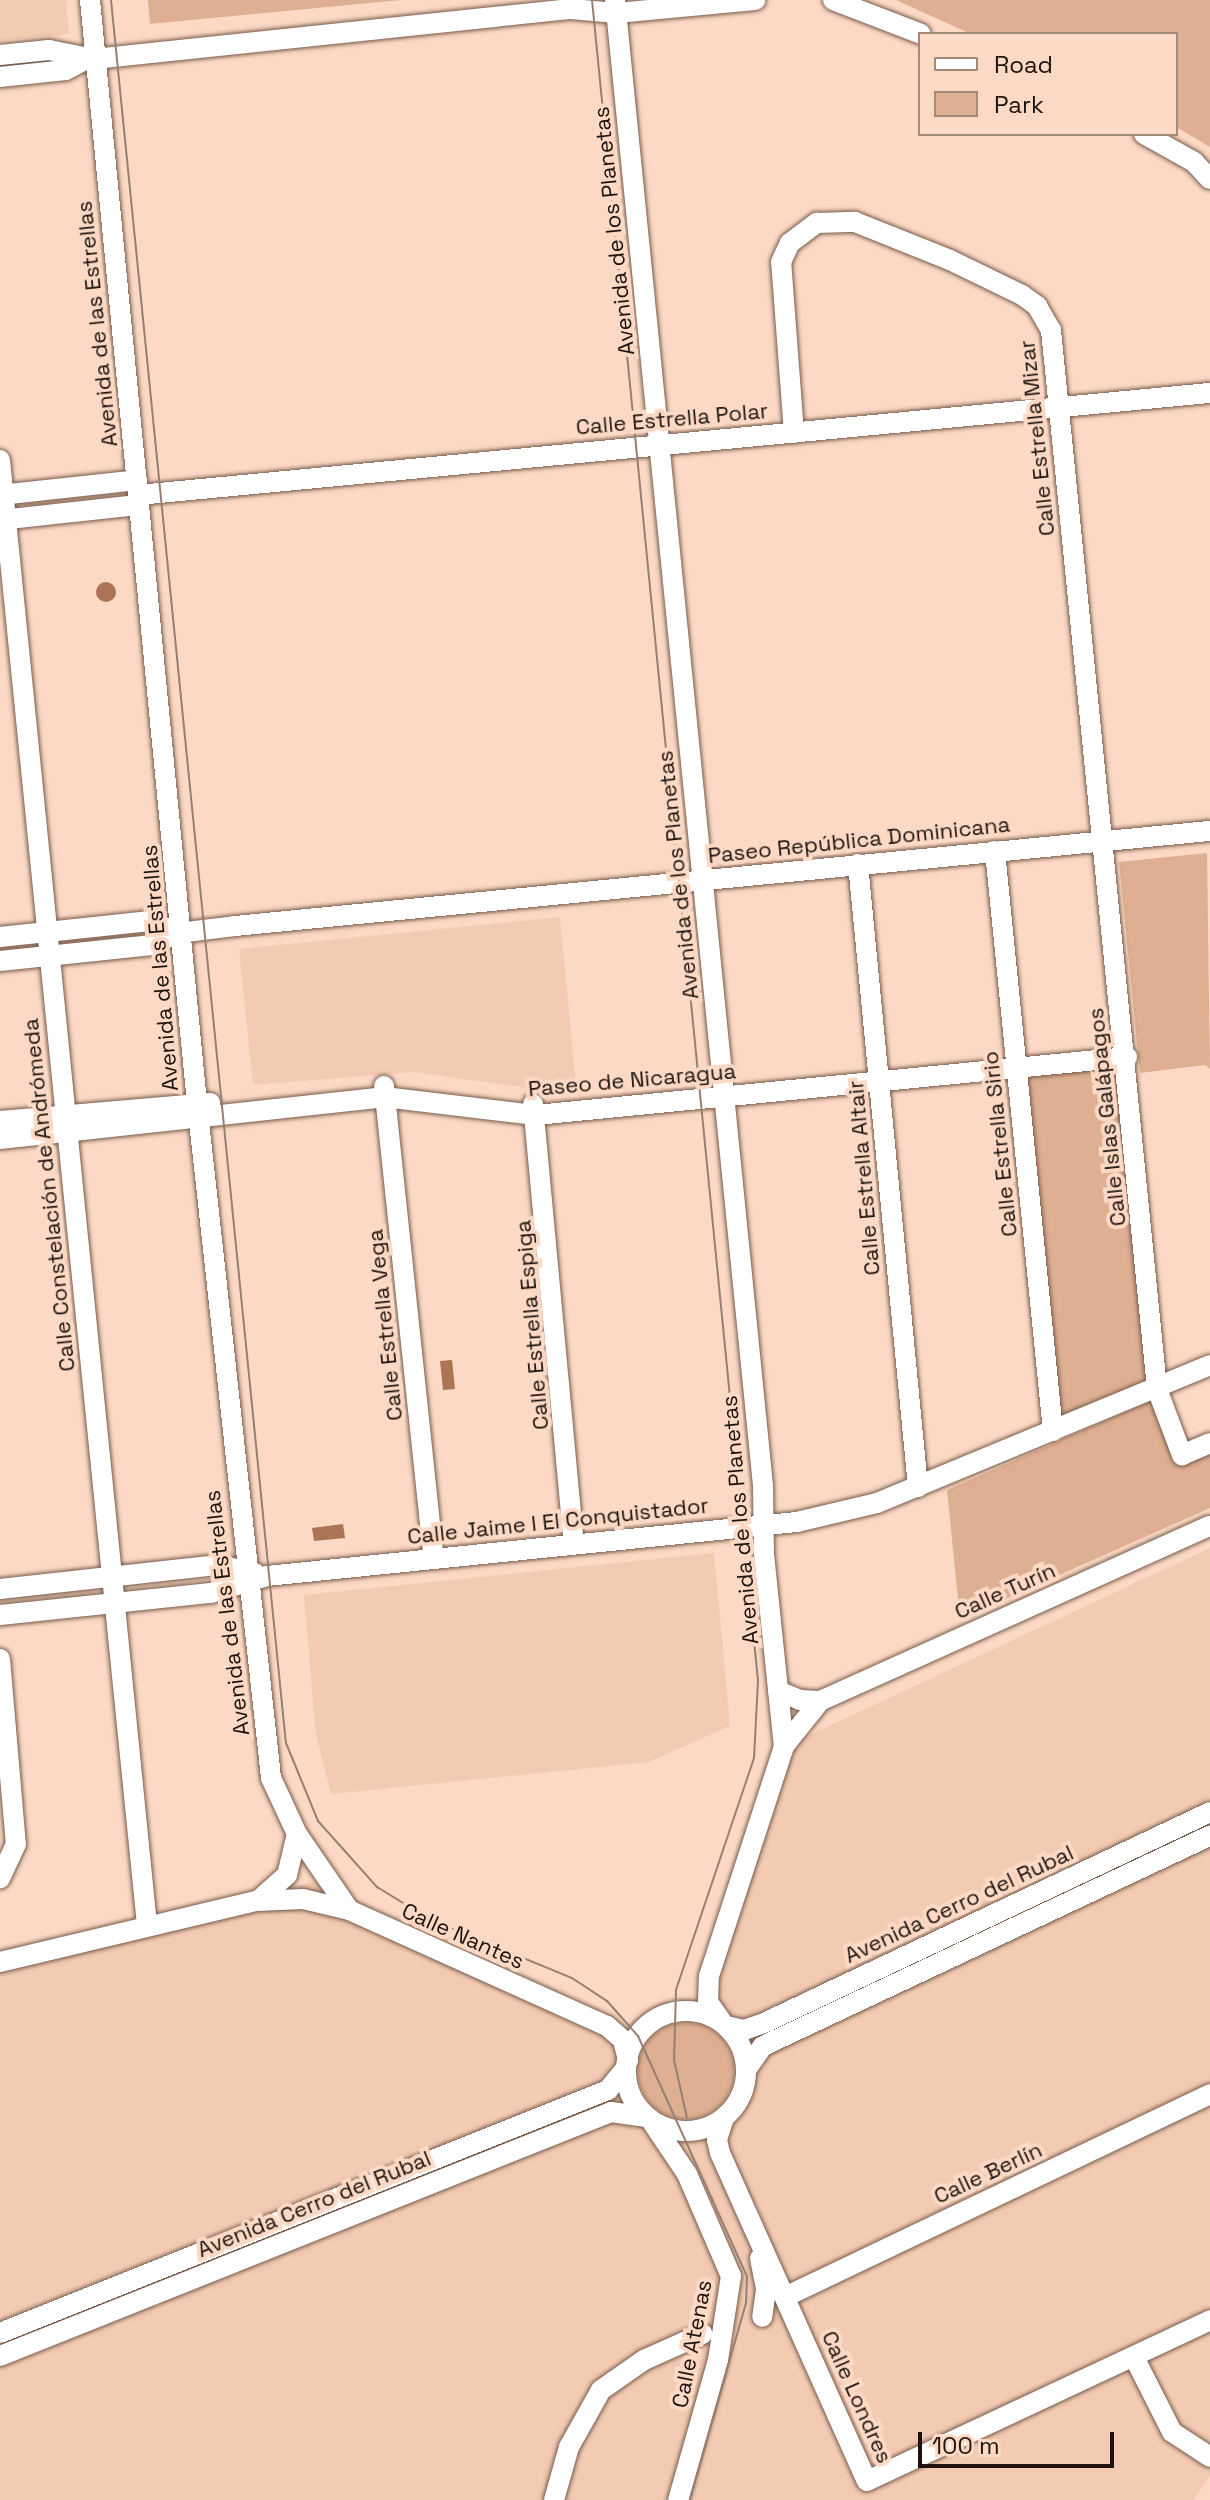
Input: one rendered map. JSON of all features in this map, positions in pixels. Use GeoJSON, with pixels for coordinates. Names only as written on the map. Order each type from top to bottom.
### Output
{"type":"FeatureCollection","features":[{"type":"Feature","properties":{"kind":"street","name":"Avenida de las Estrellas"},"geometry":{"type":"LineString","coordinates":[[90,0],[92,58],[198,1110],[253,1577],[271,1778],[297,1834],[349,1910]]}},
{"type":"Feature","properties":{"kind":"street"},"geometry":{"type":"LineString","coordinates":[[0,55],[49,50],[92,58],[571,9],[755,0]]}},
{"type":"Feature","properties":{"kind":"street"},"geometry":{"type":"LineString","coordinates":[[833,0],[918,33]]}},
{"type":"Feature","properties":{"kind":"street","name":"Avenida de los Planetas"},"geometry":{"type":"LineString","coordinates":[[616,7],[784,1746]]}},
{"type":"Feature","properties":{"kind":"street"},"geometry":{"type":"LineString","coordinates":[[0,77],[66,70],[92,58]]}},
{"type":"Feature","properties":{"kind":"street"},"geometry":{"type":"LineString","coordinates":[[1148,136],[1194,162],[1210,179]]}},
{"type":"Feature","properties":{"kind":"street","name":"Calle Estrella Mizar"},"geometry":{"type":"LineString","coordinates":[[794,433],[781,262],[800,233],[833,220],[855,222],[950,260],[1037,306],[1051,330],[1099,841]]}},
{"type":"Feature","properties":{"kind":"street","name":"Calle Estrella Polar"},"geometry":{"type":"LineString","coordinates":[[3,520],[138,494],[1210,393]]}},
{"type":"Feature","properties":{"kind":"street","name":"Calle Constelación de Andrómeda"},"geometry":{"type":"LineString","coordinates":[[0,460],[3,520],[147,1926]]}},
{"type":"Feature","properties":{"kind":"street","name":"Calle Estrella Polar"},"geometry":{"type":"LineString","coordinates":[[2,494],[138,494]]}},
{"type":"Feature","properties":{"kind":"street","name":"Paseo República Dominicana"},"geometry":{"type":"LineString","coordinates":[[0,961],[152,945],[180,933],[1210,831]]}},
{"type":"Feature","properties":{"kind":"street","name":"Calle Islas Galápagos"},"geometry":{"type":"LineString","coordinates":[[1099,841],[1126,1050],[1157,1389],[1182,1455],[1210,1443]]}},
{"type":"Feature","properties":{"kind":"street","name":"Calle Estrella Sirio"},"geometry":{"type":"LineString","coordinates":[[995,851],[1053,1431]]}},
{"type":"Feature","properties":{"kind":"street","name":"Calle Estrella Altair"},"geometry":{"type":"LineString","coordinates":[[858,864],[918,1487]]}},
{"type":"Feature","properties":{"kind":"street","name":"Paseo República Dominicana"},"geometry":{"type":"LineString","coordinates":[[0,937],[150,921],[180,933]]}},
{"type":"Feature","properties":{"kind":"street","name":"Paseo de Nicaragua"},"geometry":{"type":"LineString","coordinates":[[0,1121],[66,1123],[384,1091],[534,1109],[1126,1050]]}},
{"type":"Feature","properties":{"kind":"street","name":"Calle Estrella Vega"},"geometry":{"type":"LineString","coordinates":[[384,1091],[434,1558]]}},
{"type":"Feature","properties":{"kind":"street","name":"Calle Estrella Espiga"},"geometry":{"type":"LineString","coordinates":[[534,1109],[574,1544]]}},
{"type":"Feature","properties":{"kind":"street","name":"Paseo de Nicaragua"},"geometry":{"type":"LineString","coordinates":[[0,1139],[66,1123]]}},
{"type":"Feature","properties":{"kind":"street","name":"Calle Jaime I El Conquistador"},"geometry":{"type":"LineString","coordinates":[[0,1615],[217,1592],[253,1577],[763,1525],[877,1503],[1210,1365]]}},
{"type":"Feature","properties":{"kind":"street","name":"Calle Turín"},"geometry":{"type":"LineString","coordinates":[[724,2024],[711,2009],[707,1984],[784,1746],[820,1701],[1210,1526]]}},
{"type":"Feature","properties":{"kind":"street","name":"Calle Jaime I El Conquistador"},"geometry":{"type":"LineString","coordinates":[[0,1589],[219,1565],[253,1577]]}},
{"type":"Feature","properties":{"kind":"street"},"geometry":{"type":"LineString","coordinates":[[0,1659],[16,1844],[0,1879]]}},
{"type":"Feature","properties":{"kind":"street"},"geometry":{"type":"LineString","coordinates":[[778,1691],[800,1700],[820,1701]]}},
{"type":"Feature","properties":{"kind":"street","name":"Avenida Cerro del Rubal"},"geometry":{"type":"LineString","coordinates":[[724,2024],[744,2030],[764,2023],[1210,1812]]}},
{"type":"Feature","properties":{"kind":"street","name":"Calle Nantes"},"geometry":{"type":"LineString","coordinates":[[257,1901],[287,1875],[297,1834]]}},
{"type":"Feature","properties":{"kind":"street","name":"Avenida Cerro del Rubal"},"geometry":{"type":"LineString","coordinates":[[746,2070],[752,2055],[768,2043],[1210,1836]]}},
{"type":"Feature","properties":{"kind":"street","name":"Calle Nantes"},"geometry":{"type":"LineString","coordinates":[[0,1962],[257,1901],[303,1899],[349,1910],[607,2026],[623,2040],[627,2064]]}},
{"type":"Feature","properties":{"kind":"street"},"geometry":{"type":"LineString","coordinates":[[695,2012],[724,2024],[737,2039],[746,2070],[740,2096],[724,2118],[683,2129],[649,2118],[632,2096],[627,2064],[638,2036],[656,2019],[695,2012]]}},
{"type":"Feature","properties":{"kind":"street","name":"Avenida Cerro del Rubal"},"geometry":{"type":"LineString","coordinates":[[0,2333],[608,2090],[627,2064]]}},
{"type":"Feature","properties":{"kind":"street","name":"Calle Berlín"},"geometry":{"type":"LineString","coordinates":[[787,2296],[1210,2094]]}},
{"type":"Feature","properties":{"kind":"street","name":"Avenida Cerro del Rubal"},"geometry":{"type":"LineString","coordinates":[[0,2356],[611,2112],[649,2118]]}},
{"type":"Feature","properties":{"kind":"street","name":"Calle Atenas"},"geometry":{"type":"LineString","coordinates":[[649,2118],[687,2174],[725,2254],[731,2276],[720,2350],[678,2500]]}},
{"type":"Feature","properties":{"kind":"street","name":"Calle Londres"},"geometry":{"type":"LineString","coordinates":[[724,2118],[718,2148],[757,2239],[787,2296],[866,2491],[1210,2320]]}},
{"type":"Feature","properties":{"kind":"street"},"geometry":{"type":"LineString","coordinates":[[757,2239],[766,2290],[762,2317]]}},
{"type":"Feature","properties":{"kind":"street"},"geometry":{"type":"LineString","coordinates":[[554,2500],[569,2447],[601,2390],[644,2360],[725,2323]]}},
{"type":"Feature","properties":{"kind":"street"},"geometry":{"type":"LineString","coordinates":[[702,2334],[716,2341],[720,2350]]}},
{"type":"Feature","properties":{"kind":"street"},"geometry":{"type":"LineString","coordinates":[[1134,2357],[1172,2432],[1210,2457]]}},
{"type":"Feature","properties":{"kind":"shaded area"},"geometry":{"type":"Polygon","coordinates":[[[0,0],[66,0],[69,34],[0,41],[0,0]]]}},
{"type":"Feature","properties":{"kind":"shaded area"},"geometry":{"type":"Polygon","coordinates":[[[106,582],[113,585],[116,592],[113,599],[106,602],[99,599],[96,592],[99,585],[106,582]]]}},
{"type":"Feature","properties":{"kind":"shaded area"},"geometry":{"type":"Polygon","coordinates":[[[560,917],[576,1086],[536,1089],[413,1072],[253,1085],[239,949],[560,917]]]}},
{"type":"Feature","properties":{"kind":"shaded area"},"geometry":{"type":"Polygon","coordinates":[[[452,1360],[455,1389],[443,1390],[440,1361],[452,1360]]]}},
{"type":"Feature","properties":{"kind":"shaded area"},"geometry":{"type":"Polygon","coordinates":[[[343,1524],[345,1538],[314,1541],[312,1528],[343,1524]]]}},
{"type":"Feature","properties":{"kind":"shaded area"},"geometry":{"type":"Polygon","coordinates":[[[1210,1548],[1210,2476],[1193,2500],[0,2500],[0,1971],[315,1881],[361,1912],[621,2029],[659,2003],[698,2001],[773,1752],[1210,1548]]]}},
{"type":"Feature","properties":{"kind":"shaded area"},"geometry":{"type":"Polygon","coordinates":[[[714,1553],[730,1726],[649,1762],[331,1794],[316,1736],[304,1595],[714,1553]]]}},
{"type":"Feature","properties":{"kind":"green space"},"geometry":{"type":"Polygon","coordinates":[[[148,0],[401,0],[150,24],[148,0]]]}},
{"type":"Feature","properties":{"kind":"green space"},"geometry":{"type":"Polygon","coordinates":[[[896,0],[1210,0],[1210,147],[1178,128],[1178,32],[967,32],[896,0]]]}},
{"type":"Feature","properties":{"kind":"green space"},"geometry":{"type":"Polygon","coordinates":[[[1207,853],[1210,1069],[1205,1065],[1140,1073],[1119,862],[1207,853]]]}},
{"type":"Feature","properties":{"kind":"green space"},"geometry":{"type":"Polygon","coordinates":[[[1120,1057],[1156,1388],[1054,1430],[1018,1067],[1120,1057]]]}},
{"type":"Feature","properties":{"kind":"green space"},"geometry":{"type":"Polygon","coordinates":[[[1155,1399],[1181,1462],[1210,1450],[1210,1508],[960,1619],[947,1490],[1155,1399]]]}},
{"type":"Feature","properties":{"kind":"green space"},"geometry":{"type":"Polygon","coordinates":[[[686,2023],[704,2026],[720,2037],[731,2053],[734,2071],[731,2089],[720,2105],[704,2116],[686,2119],[668,2116],[652,2105],[641,2089],[638,2071],[641,2053],[652,2037],[668,2026],[686,2023]]]}},
{"type":"Feature","properties":{"kind":"tram line"},"geometry":{"type":"LineString","coordinates":[[111,0],[286,1743],[318,1821],[377,1887],[431,1920],[572,1978],[607,2001],[638,2036],[747,2276],[746,2303],[690,2500]]}},
{"type":"Feature","properties":{"kind":"tram line"},"geometry":{"type":"LineString","coordinates":[[592,0],[758,1680],[754,1758],[676,1990],[674,2060],[687,2118]]}}]}
